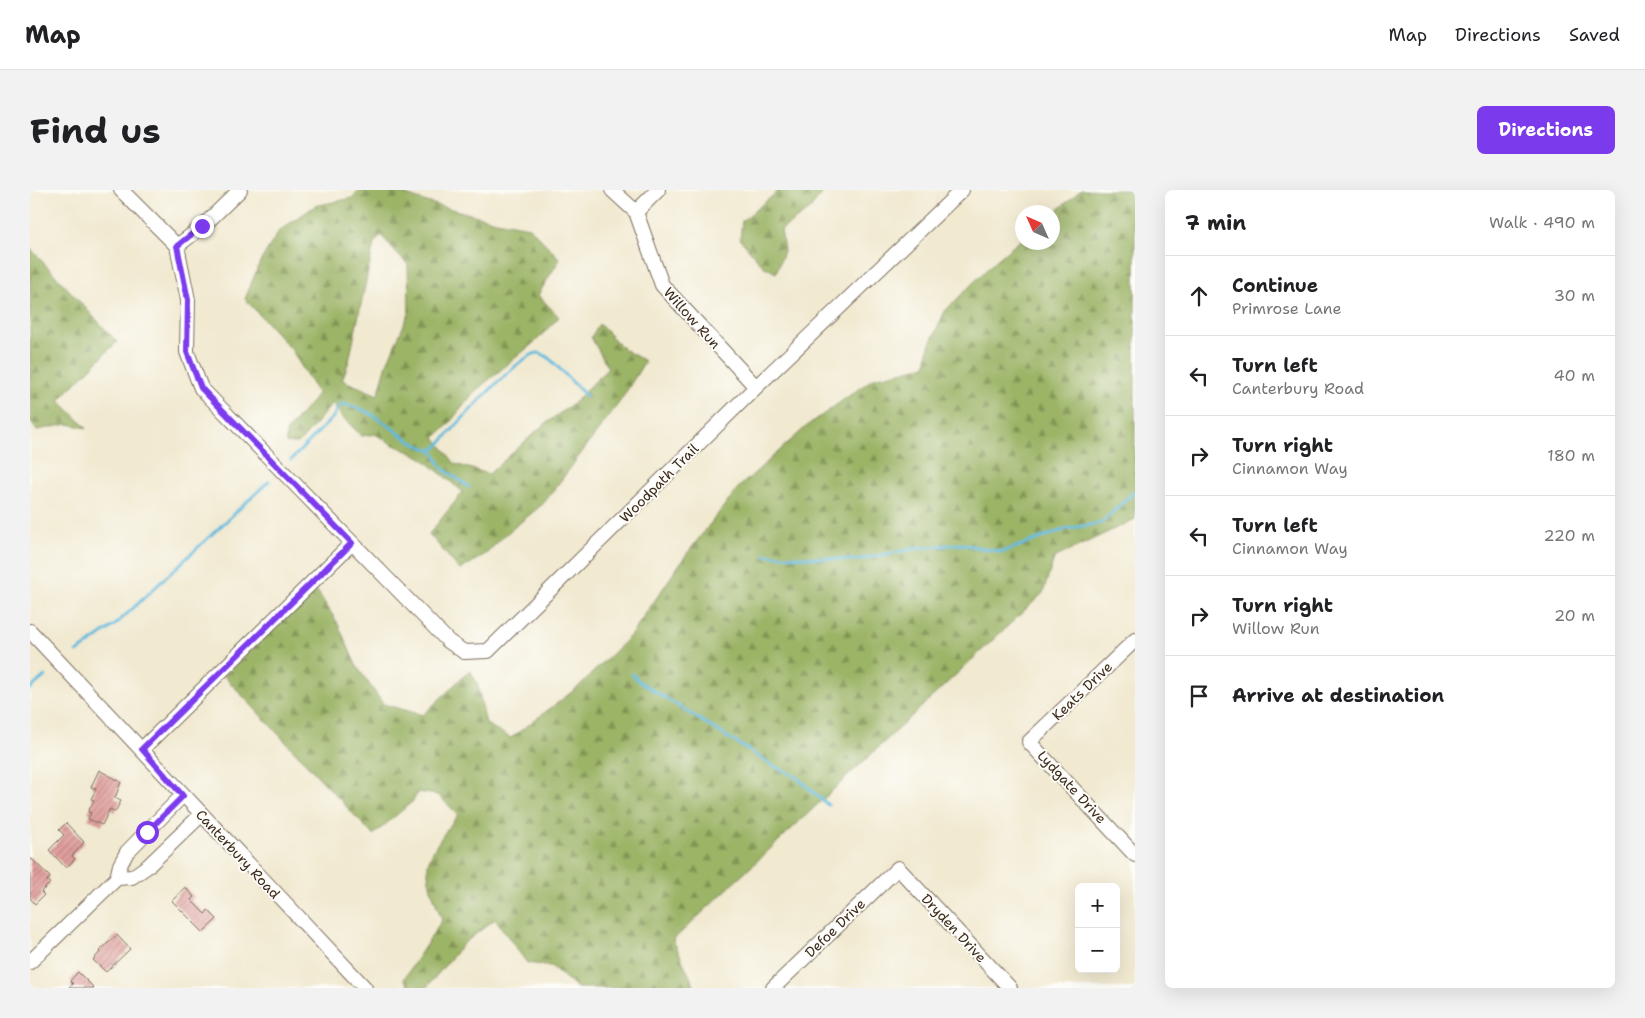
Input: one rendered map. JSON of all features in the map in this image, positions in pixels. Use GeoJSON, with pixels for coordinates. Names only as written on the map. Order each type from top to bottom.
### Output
{"type":"FeatureCollection","features":[{"type":"Feature","properties":{"kind":"street"},"geometry":{"type":"LineString","coordinates":[[121,190],[177,246],[202,226],[240,190]]}},
{"type":"Feature","properties":{"kind":"street","name":"Willow Run"},"geometry":{"type":"LineString","coordinates":[[612,190],[636,212],[662,285],[756,388]]}},
{"type":"Feature","properties":{"kind":"street"},"geometry":{"type":"LineString","coordinates":[[636,212],[658,190]]}},
{"type":"Feature","properties":{"kind":"street","name":"Woodpath Trail"},"geometry":{"type":"LineString","coordinates":[[177,246],[188,300],[187,352],[201,388],[448,641],[464,652],[488,651],[756,388],[962,190]]}},
{"type":"Feature","properties":{"kind":"street"},"geometry":{"type":"LineString","coordinates":[[142,749],[352,543]]}},
{"type":"Feature","properties":{"kind":"street","name":"Canterbury Road"},"geometry":{"type":"LineString","coordinates":[[30,631],[365,988]]}},
{"type":"Feature","properties":{"kind":"street","name":"Keats Drive"},"geometry":{"type":"LineString","coordinates":[[1029,742],[1135,640]]}},
{"type":"Feature","properties":{"kind":"street","name":"Lydgate Drive"},"geometry":{"type":"LineString","coordinates":[[1029,742],[1135,855]]}},
{"type":"Feature","properties":{"kind":"street"},"geometry":{"type":"LineString","coordinates":[[30,962],[116,878],[127,852],[183,796]]}},
{"type":"Feature","properties":{"kind":"street"},"geometry":{"type":"LineString","coordinates":[[116,878],[132,877],[148,866],[202,814]]}},
{"type":"Feature","properties":{"kind":"street","name":"Defoe Drive"},"geometry":{"type":"LineString","coordinates":[[773,988],[898,868]]}},
{"type":"Feature","properties":{"kind":"street","name":"Dryden Drive"},"geometry":{"type":"LineString","coordinates":[[898,868],[1010,988]]}},
{"type":"Feature","properties":{"kind":"green space"},"geometry":{"type":"Polygon","coordinates":[[[359,190],[391,190],[433,204],[496,221],[529,227],[560,259],[538,295],[559,317],[537,340],[474,392],[448,425],[435,437],[455,464],[489,474],[540,428],[576,401],[608,368],[591,337],[599,324],[625,350],[645,361],[621,400],[544,503],[505,535],[487,553],[460,570],[429,534],[463,492],[421,457],[375,434],[362,436],[342,417],[333,403],[299,443],[286,443],[286,432],[318,394],[291,349],[245,299],[260,262],[279,231],[315,206],[352,198],[359,190]],[[381,235],[374,243],[349,361],[342,380],[378,395],[388,361],[409,313],[408,265],[381,235]]]}},
{"type":"Feature","properties":{"kind":"green space"},"geometry":{"type":"Polygon","coordinates":[[[777,190],[825,190],[809,210],[781,230],[784,251],[776,273],[763,266],[740,239],[742,221],[776,193],[777,190]]]}},
{"type":"Feature","properties":{"kind":"green space"},"geometry":{"type":"Polygon","coordinates":[[[1081,190],[1135,190],[1135,519],[1054,558],[1043,593],[673,940],[695,988],[577,988],[551,966],[527,963],[495,919],[463,944],[426,988],[410,988],[404,979],[442,920],[430,887],[429,861],[440,840],[458,815],[438,795],[418,792],[413,801],[373,835],[224,676],[315,588],[337,622],[356,665],[383,704],[423,715],[470,670],[477,683],[486,724],[511,738],[577,688],[631,635],[686,555],[738,488],[807,426],[874,378],[926,366],[929,346],[945,311],[994,262],[1015,245],[1015,250],[1060,250],[1060,208],[1081,190]]]}},
{"type":"Feature","properties":{"kind":"green space"},"geometry":{"type":"Polygon","coordinates":[[[30,248],[117,342],[59,400],[87,428],[68,424],[37,430],[30,420],[30,248]]]}},
{"type":"Feature","properties":{"kind":"building"},"geometry":{"type":"Polygon","coordinates":[[[99,770],[121,782],[115,798],[121,801],[115,812],[110,809],[102,825],[88,819],[91,813],[88,812],[94,800],[91,799],[96,789],[91,787],[99,770]]]}},
{"type":"Feature","properties":{"kind":"building"},"geometry":{"type":"Polygon","coordinates":[[[66,823],[84,842],[72,856],[75,859],[66,868],[49,850],[64,835],[59,830],[66,823]]]}},
{"type":"Feature","properties":{"kind":"building"},"geometry":{"type":"Polygon","coordinates":[[[30,857],[50,877],[47,881],[50,883],[41,892],[44,895],[35,904],[30,898],[30,857]]]}},
{"type":"Feature","properties":{"kind":"building"},"geometry":{"type":"Polygon","coordinates":[[[185,887],[194,897],[191,900],[205,914],[208,910],[217,919],[203,932],[172,901],[185,887]]]}},
{"type":"Feature","properties":{"kind":"building"},"geometry":{"type":"Polygon","coordinates":[[[117,935],[130,949],[106,972],[93,960],[99,951],[117,935]]]}},
{"type":"Feature","properties":{"kind":"building"},"geometry":{"type":"Polygon","coordinates":[[[78,972],[94,988],[68,988],[73,984],[70,981],[78,972]]]}},
{"type":"Feature","properties":{"kind":"waterway"},"geometry":{"type":"LineString","coordinates":[[291,460],[333,417],[340,404],[367,412],[409,440],[432,450],[517,365],[529,356],[538,353],[551,360],[586,396]]}},
{"type":"Feature","properties":{"kind":"waterway"},"geometry":{"type":"LineString","coordinates":[[432,450],[443,469],[469,487]]}},
{"type":"Feature","properties":{"kind":"waterway"},"geometry":{"type":"LineString","coordinates":[[77,652],[115,625],[269,481]]}},
{"type":"Feature","properties":{"kind":"waterway"},"geometry":{"type":"LineString","coordinates":[[765,555],[856,560],[918,548],[961,544],[1002,552],[1066,529],[1101,523],[1135,491]]}},
{"type":"Feature","properties":{"kind":"waterway"},"geometry":{"type":"LineString","coordinates":[[632,674],[640,682],[772,765],[795,776],[828,805]]}},
{"type":"Feature","properties":{"kind":"waterway"},"geometry":{"type":"LineString","coordinates":[[30,689],[45,676]]}},
{"type":"Feature","properties":{"kind":"route"},"geometry":{"type":"LineString","coordinates":[[147,832],[183,796],[142,749],[352,543],[201,388],[187,352],[188,300],[177,246],[202,226]]}}]}
